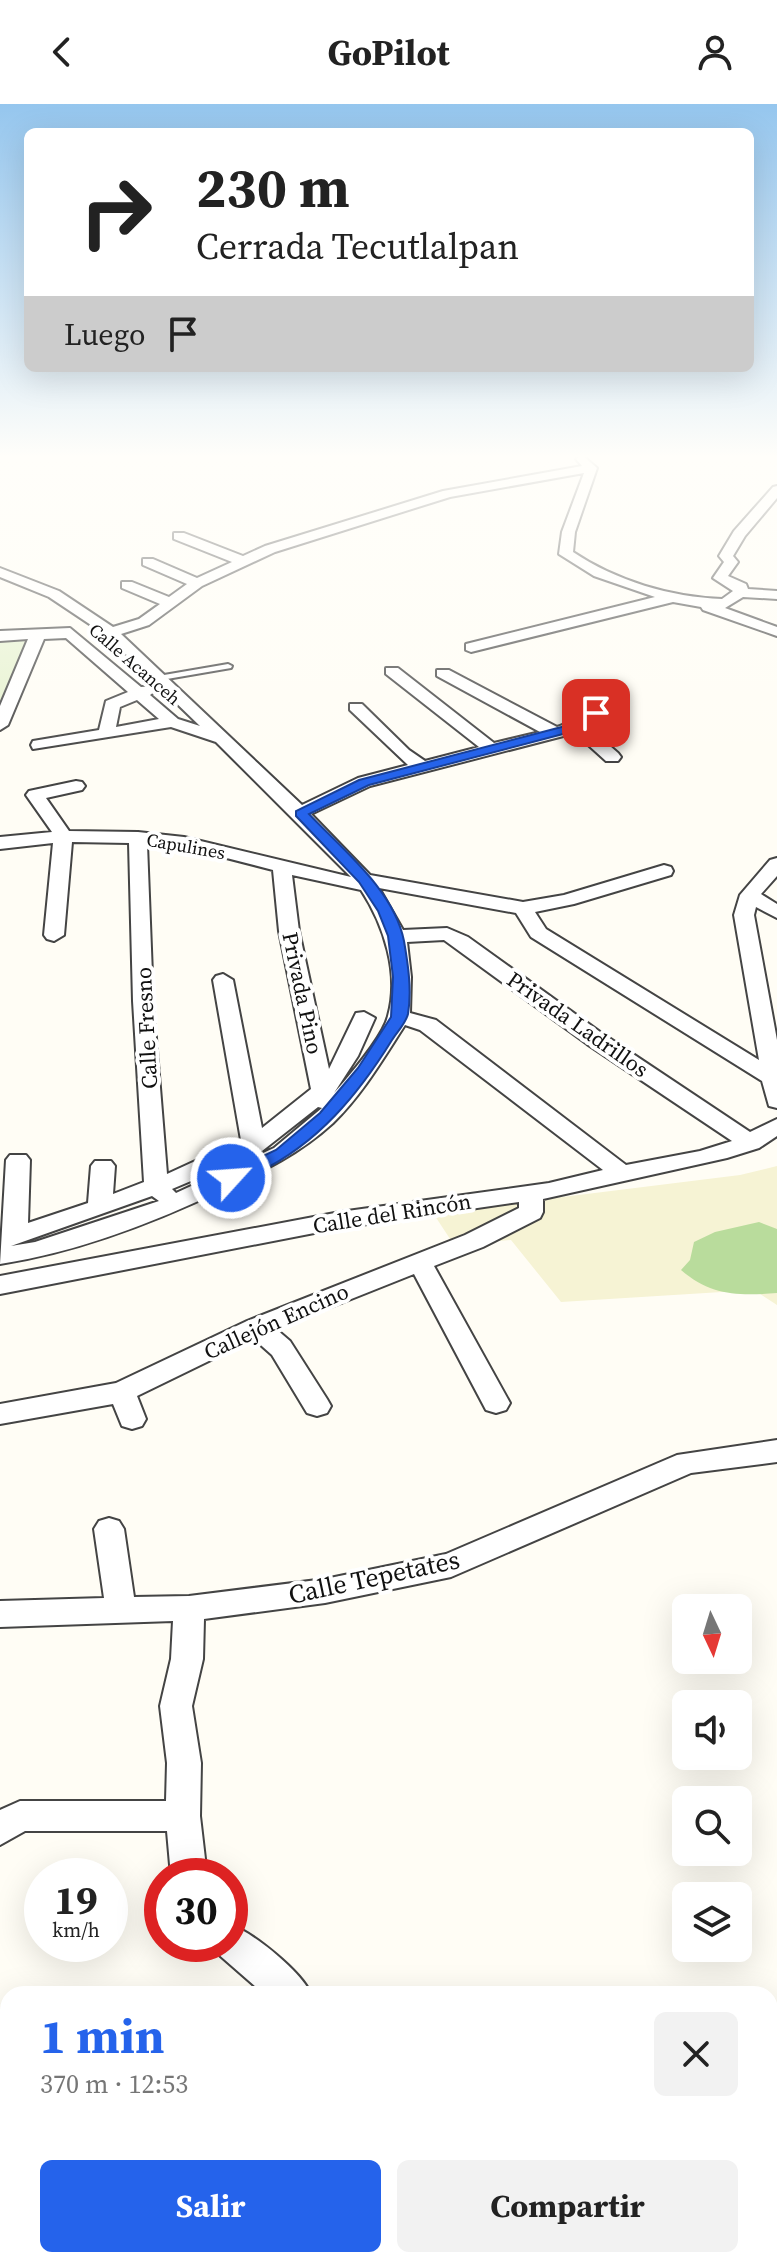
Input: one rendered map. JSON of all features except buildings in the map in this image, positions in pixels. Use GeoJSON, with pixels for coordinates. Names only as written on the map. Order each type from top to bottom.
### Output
{"type":"FeatureCollection","features":[{"type":"Feature","properties":{"kind":"street"},"geometry":{"type":"LineString","coordinates":[[227,555],[243,561]]}},
{"type":"Feature","properties":{"kind":"street"},"geometry":{"type":"LineString","coordinates":[[111,632],[144,622],[197,583],[257,555]]}},
{"type":"Feature","properties":{"kind":"street"},"geometry":{"type":"LineString","coordinates":[[568,555],[596,572],[777,632]]}},
{"type":"Feature","properties":{"kind":"street"},"geometry":{"type":"LineString","coordinates":[[727,555],[731,562],[720,578],[741,587],[740,593]]}},
{"type":"Feature","properties":{"kind":"street"},"geometry":{"type":"LineString","coordinates":[[148,562],[197,583]]}},
{"type":"Feature","properties":{"kind":"street"},"geometry":{"type":"LineString","coordinates":[[0,572],[54,594],[111,632],[300,813],[367,883],[385,911],[396,936],[401,977],[399,1017],[365,1071],[326,1117],[282,1153],[182,1202],[14,1237]]}},
{"type":"Feature","properties":{"kind":"street"},"geometry":{"type":"LineString","coordinates":[[127,585],[168,602]]}},
{"type":"Feature","properties":{"kind":"street"},"geometry":{"type":"LineString","coordinates":[[702,605],[725,604],[740,593],[777,595]]}},
{"type":"Feature","properties":{"kind":"street"},"geometry":{"type":"LineString","coordinates":[[471,647],[676,596]]}},
{"type":"Feature","properties":{"kind":"street"},"geometry":{"type":"LineString","coordinates":[[725,604],[736,613],[768,620],[777,618]]}},
{"type":"Feature","properties":{"kind":"street","name":"Calle Acanceh"},"geometry":{"type":"LineString","coordinates":[[37,637],[70,633],[172,722],[220,739]]}},
{"type":"Feature","properties":{"kind":"street"},"geometry":{"type":"LineString","coordinates":[[0,636],[37,637],[0,725]]}},
{"type":"Feature","properties":{"kind":"street"},"geometry":{"type":"LineString","coordinates":[[392,671],[491,749]]}},
{"type":"Feature","properties":{"kind":"street"},"geometry":{"type":"LineString","coordinates":[[443,673],[555,733]]}},
{"type":"Feature","properties":{"kind":"street"},"geometry":{"type":"LineString","coordinates":[[106,734],[109,707],[137,693],[156,688],[160,681]]}},
{"type":"Feature","properties":{"kind":"street"},"geometry":{"type":"LineString","coordinates":[[356,707],[403,754],[422,767]]}},
{"type":"Feature","properties":{"kind":"street"},"geometry":{"type":"LineString","coordinates":[[300,813],[364,782],[578,727],[596,713]]}},
{"type":"Feature","properties":{"kind":"street"},"geometry":{"type":"LineString","coordinates":[[39,745],[172,722]]}},
{"type":"Feature","properties":{"kind":"street"},"geometry":{"type":"LineString","coordinates":[[578,727],[612,757]]}},
{"type":"Feature","properties":{"kind":"street"},"geometry":{"type":"LineString","coordinates":[[54,935],[63,835],[35,795],[76,786]]}},
{"type":"Feature","properties":{"kind":"street","name":"Capulines"},"geometry":{"type":"LineString","coordinates":[[0,843],[63,835],[138,837],[184,843],[282,869],[523,908]]}},
{"type":"Feature","properties":{"kind":"street","name":"Calle Fresno"},"geometry":{"type":"LineString","coordinates":[[138,837],[143,1001],[156,1187]]}},
{"type":"Feature","properties":{"kind":"street"},"geometry":{"type":"LineString","coordinates":[[776,1090],[744,915],[750,895],[777,864]]}},
{"type":"Feature","properties":{"kind":"street","name":"Privada Pino"},"geometry":{"type":"LineString","coordinates":[[282,869],[289,931],[326,1117]]}},
{"type":"Feature","properties":{"kind":"street"},"geometry":{"type":"LineString","coordinates":[[664,871],[567,900],[523,908],[538,933],[776,1090]]}},
{"type":"Feature","properties":{"kind":"street"},"geometry":{"type":"LineString","coordinates":[[750,895],[777,912]]}},
{"type":"Feature","properties":{"kind":"street","name":"Privada Ladrillos"},"geometry":{"type":"LineString","coordinates":[[396,936],[447,934],[461,941],[595,1039],[751,1143]]}},
{"type":"Feature","properties":{"kind":"street"},"geometry":{"type":"LineString","coordinates":[[223,980],[254,1146]]}},
{"type":"Feature","properties":{"kind":"street"},"geometry":{"type":"LineString","coordinates":[[399,1017],[428,1025],[622,1173]]}},
{"type":"Feature","properties":{"kind":"street"},"geometry":{"type":"LineString","coordinates":[[14,1237],[156,1187],[254,1146],[323,1090],[351,1051],[364,1018]]}},
{"type":"Feature","properties":{"kind":"street","name":"Calle del Rincón"},"geometry":{"type":"LineString","coordinates":[[0,1285],[340,1220],[508,1194],[531,1195],[622,1173],[704,1159],[751,1143],[777,1126]]}},
{"type":"Feature","properties":{"kind":"street"},"geometry":{"type":"LineString","coordinates":[[0,1256],[14,1237],[18,1160]]}},
{"type":"Feature","properties":{"kind":"street"},"geometry":{"type":"LineString","coordinates":[[100,1208],[103,1166]]}},
{"type":"Feature","properties":{"kind":"street"},"geometry":{"type":"LineString","coordinates":[[156,1187],[164,1195],[182,1202]]}},
{"type":"Feature","properties":{"kind":"street","name":"Callejón Encino"},"geometry":{"type":"LineString","coordinates":[[0,1414],[122,1392],[256,1327],[474,1241],[531,1212],[531,1195]]}},
{"type":"Feature","properties":{"kind":"street"},"geometry":{"type":"LineString","coordinates":[[14,1237],[60,1272]]}},
{"type":"Feature","properties":{"kind":"street"},"geometry":{"type":"LineString","coordinates":[[419,1261],[496,1403]]}},
{"type":"Feature","properties":{"kind":"street"},"geometry":{"type":"LineString","coordinates":[[256,1327],[281,1348],[317,1406]]}},
{"type":"Feature","properties":{"kind":"street"},"geometry":{"type":"LineString","coordinates":[[122,1392],[132,1419]]}},
{"type":"Feature","properties":{"kind":"street","name":"Calle Tepetates"},"geometry":{"type":"LineString","coordinates":[[0,1614],[189,1608],[325,1591],[451,1565],[687,1463],[777,1451]]}},
{"type":"Feature","properties":{"kind":"street"},"geometry":{"type":"LineString","coordinates":[[109,1529],[121,1611]]}},
{"type":"Feature","properties":{"kind":"street"},"geometry":{"type":"LineString","coordinates":[[187,1858],[183,1816],[184,1763],[176,1706],[187,1659],[189,1608]]}},
{"type":"Feature","properties":{"kind":"street"},"geometry":{"type":"LineString","coordinates":[[0,1829],[20,1816],[183,1816]]}},
{"type":"Feature","properties":{"kind":"street"},"geometry":{"type":"LineString","coordinates":[[248,1956],[283,1986]]}},
{"type":"Feature","properties":{"kind":"lane"},"geometry":{"type":"LineString","coordinates":[[160,681],[164,677],[228,666]]}},
{"type":"Feature","properties":{"kind":"shaded area"},"geometry":{"type":"Polygon","coordinates":[[[777,1166],[777,1305],[754,1290],[561,1302],[511,1240],[454,1245],[433,1213],[740,1175],[777,1166]]]}},
{"type":"Feature","properties":{"kind":"green space"},"geometry":{"type":"Polygon","coordinates":[[[0,641],[32,641],[0,717],[0,641]]]}},
{"type":"Feature","properties":{"kind":"green space"},"geometry":{"type":"Polygon","coordinates":[[[759,1222],[777,1229],[777,1293],[726,1292],[703,1285],[681,1270],[690,1260],[694,1242],[715,1232],[759,1222]]]}},
{"type":"Feature","properties":{"kind":"route"},"geometry":{"type":"LineString","coordinates":[[231,1178],[282,1153],[326,1117],[365,1071],[399,1017],[401,977],[396,936],[385,911],[364,880],[300,813],[364,782],[578,727],[596,713]]}}]}
